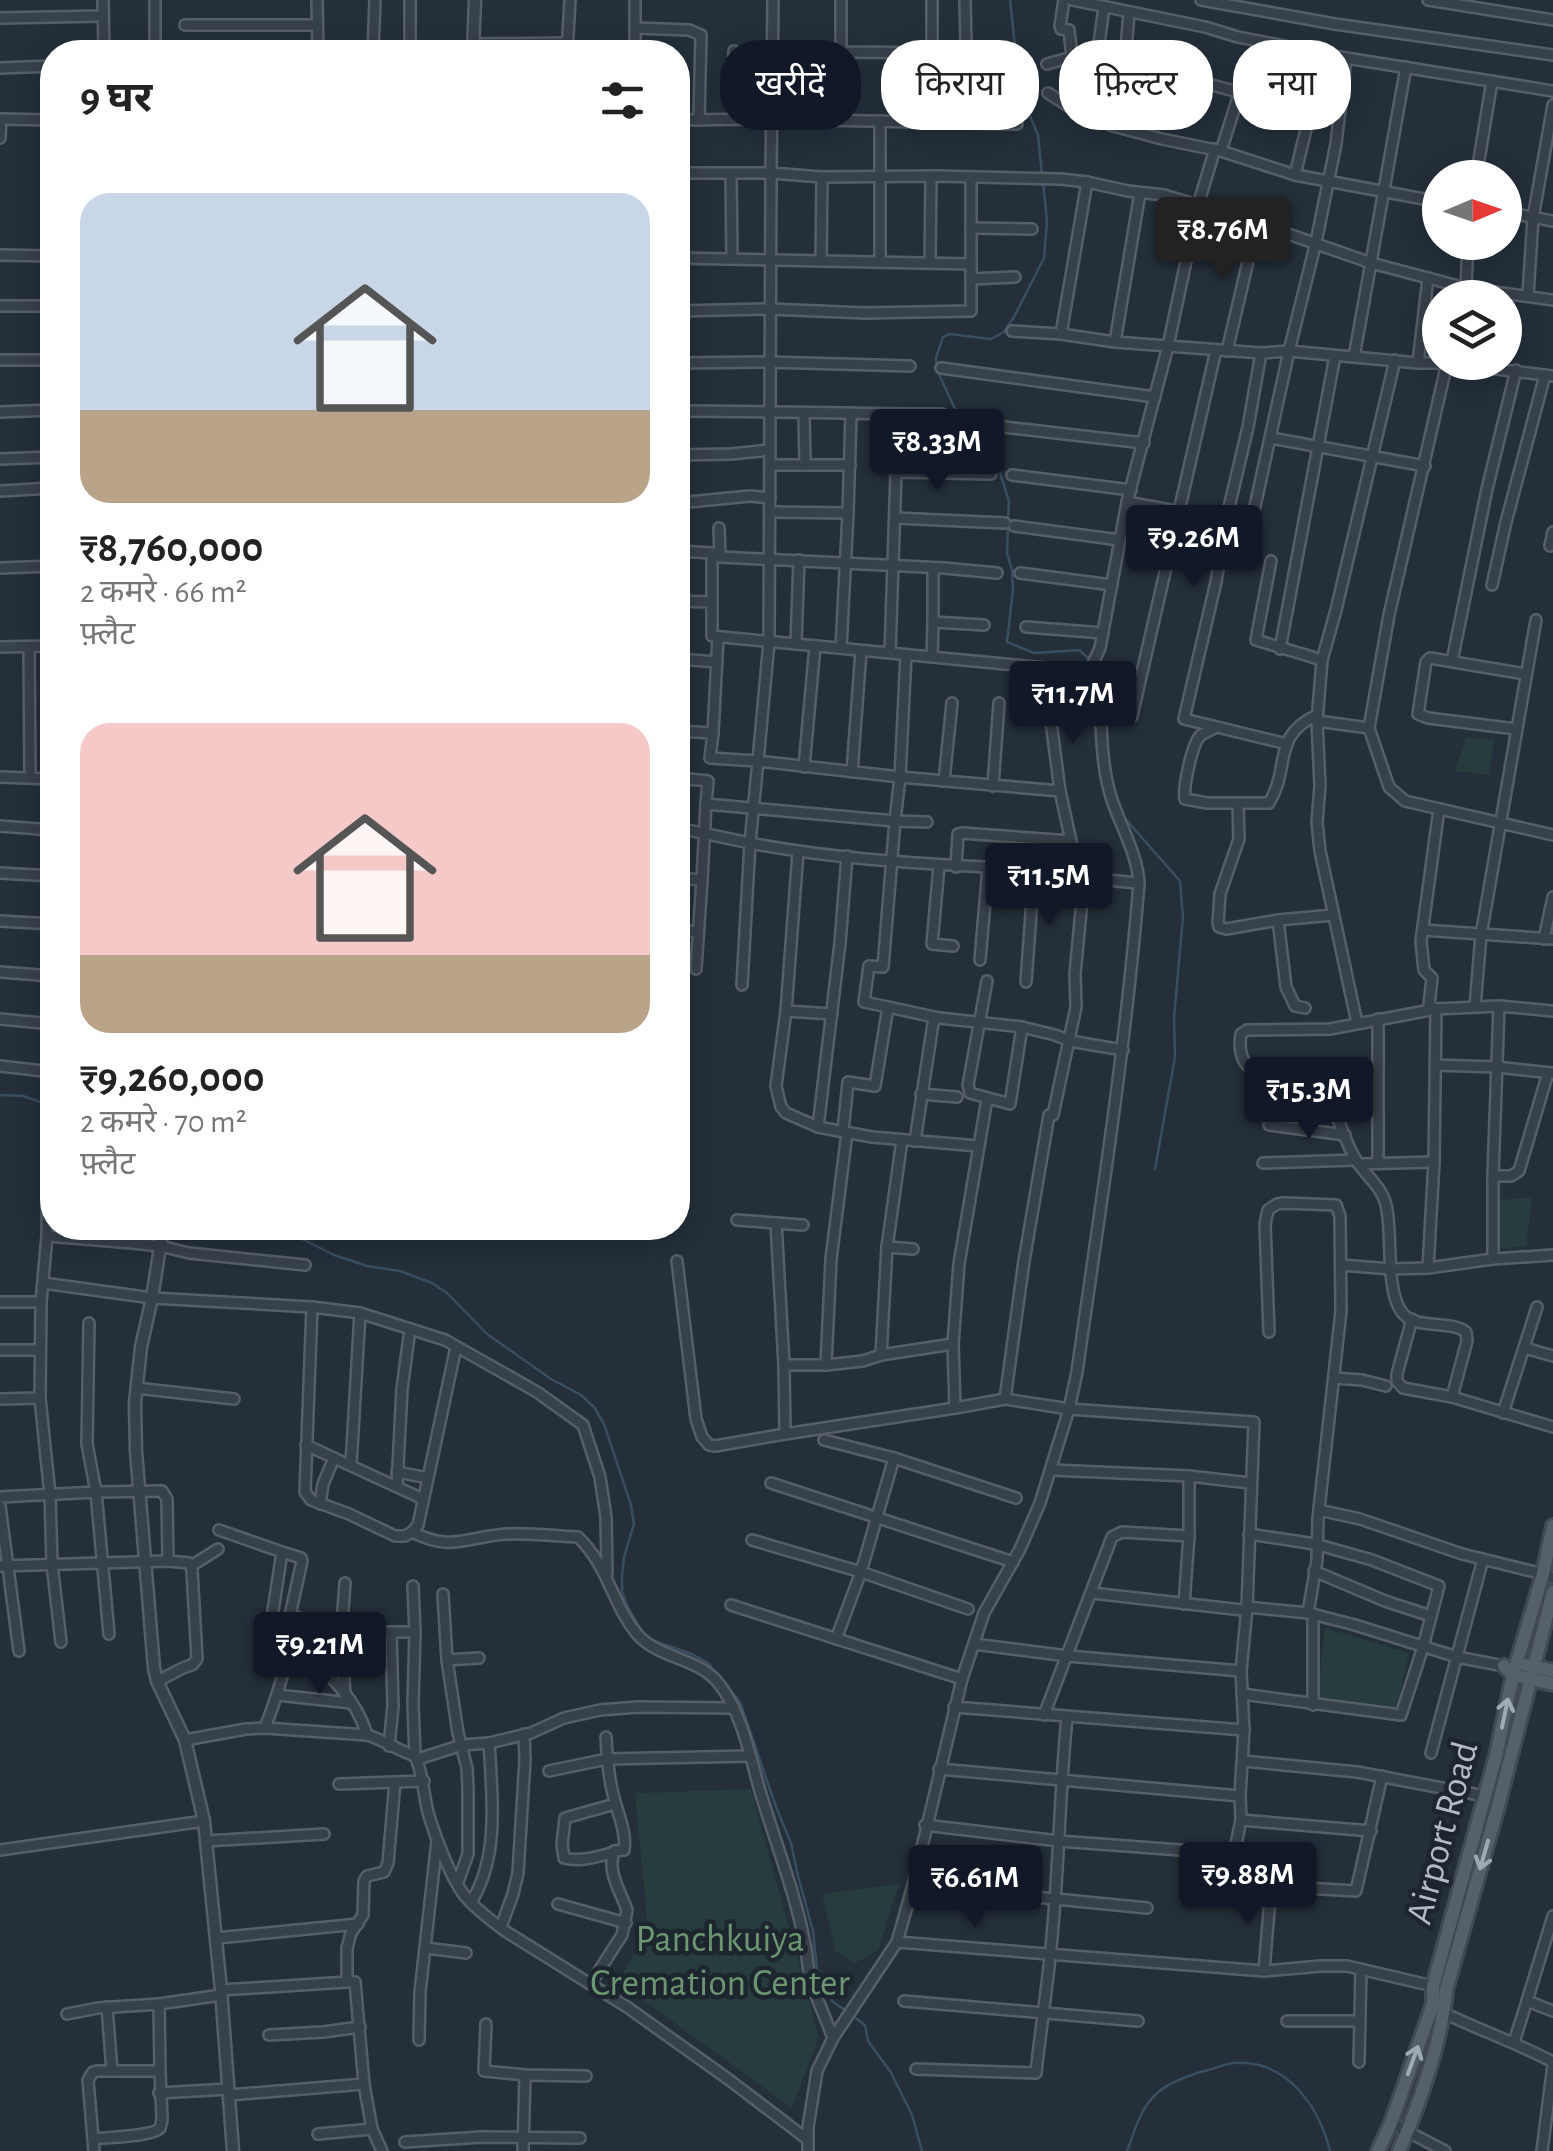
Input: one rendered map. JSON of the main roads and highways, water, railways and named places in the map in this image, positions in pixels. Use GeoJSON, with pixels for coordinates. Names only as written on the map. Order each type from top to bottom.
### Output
{"type":"FeatureCollection","features":[{"type":"Feature","properties":{"kind":"main road","name":"Airport Road"},"geometry":{"type":"LineString","coordinates":[[1399,2151],[1408,2131],[1438,2010],[1433,1986],[1496,1756],[1511,1668],[1548,1576],[1553,1526]]}},
{"type":"Feature","properties":{"kind":"main road","name":"Airport Road"},"geometry":{"type":"LineString","coordinates":[[1378,2151],[1446,1990],[1553,1592]]}},
{"type":"Feature","properties":{"kind":"main road"},"geometry":{"type":"LineString","coordinates":[[1511,1668],[1553,1671]]}},
{"type":"Feature","properties":{"kind":"main road"},"geometry":{"type":"LineString","coordinates":[[1532,1672],[1553,1684]]}},
{"type":"Feature","properties":{"kind":"waterway"},"geometry":{"type":"LineString","coordinates":[[1010,0],[1020,92],[1038,135],[1042,174]]}},
{"type":"Feature","properties":{"kind":"waterway"},"geometry":{"type":"LineString","coordinates":[[1008,519],[1009,501],[1000,473],[954,407],[937,370],[936,358],[943,337],[949,334],[991,339],[1004,332],[1014,317],[1044,258],[1047,221],[1043,182]]}},
{"type":"Feature","properties":{"kind":"waterway"},"geometry":{"type":"LineString","coordinates":[[1008,527],[1007,553],[1013,589],[1007,642],[1034,653],[1079,650],[1091,661]]}},
{"type":"Feature","properties":{"kind":"waterway"},"geometry":{"type":"LineString","coordinates":[[1098,666],[1106,673],[1107,748]]}},
{"type":"Feature","properties":{"kind":"waterway"},"geometry":{"type":"LineString","coordinates":[[1121,814],[1180,881],[1183,917],[1174,1017],[1175,1057],[1155,1169]]}},
{"type":"Feature","properties":{"kind":"waterway"},"geometry":{"type":"LineString","coordinates":[[0,1095],[40,1102]]}},
{"type":"Feature","properties":{"kind":"waterway"},"geometry":{"type":"LineString","coordinates":[[304,1240],[334,1255],[432,1283],[487,1334],[594,1407],[604,1424],[631,1505],[634,1524],[622,1575],[622,1592],[628,1608],[646,1638],[708,1663],[740,1702],[791,1843],[813,1931],[817,1969],[832,2001],[846,2011]]}},
{"type":"Feature","properties":{"kind":"waterway"},"geometry":{"type":"LineString","coordinates":[[853,2016],[865,2025],[868,2041],[890,2071],[912,2115],[922,2151]]}},
{"type":"Feature","properties":{"kind":"waterway"},"geometry":{"type":"LineString","coordinates":[[1127,2151],[1141,2114],[1160,2091],[1184,2078],[1234,2063],[1253,2064],[1285,2077],[1309,2103],[1330,2151]]}},
{"type":"Feature","properties":{"kind":"park label","name":"Panchkuiya Cremation Center"},"geometry":{"type":"Point","coordinates":[720,1962]}}]}
